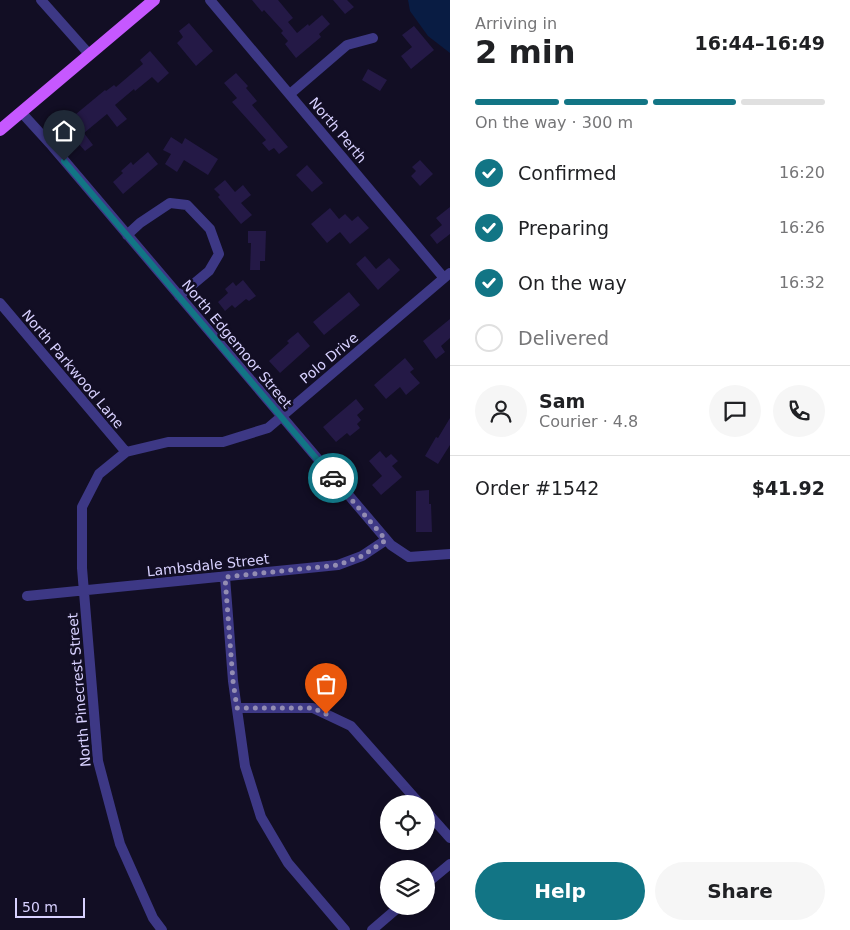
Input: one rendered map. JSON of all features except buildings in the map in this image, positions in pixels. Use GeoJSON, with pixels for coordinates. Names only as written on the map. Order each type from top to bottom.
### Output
{"type":"FeatureCollection","features":[{"type":"Feature","properties":{"kind":"main road"},"geometry":{"type":"LineString","coordinates":[[0,130],[154,0]]}},
{"type":"Feature","properties":{"kind":"street"},"geometry":{"type":"LineString","coordinates":[[41,0],[89,54]]}},
{"type":"Feature","properties":{"kind":"street","name":"North Perth"},"geometry":{"type":"LineString","coordinates":[[210,0],[447,276]]}},
{"type":"Feature","properties":{"kind":"street"},"geometry":{"type":"LineString","coordinates":[[290,94],[347,45],[373,38]]}},
{"type":"Feature","properties":{"kind":"street","name":"North Edgemoor Street"},"geometry":{"type":"LineString","coordinates":[[21,112],[386,540],[409,557],[450,554]]}},
{"type":"Feature","properties":{"kind":"street"},"geometry":{"type":"LineString","coordinates":[[127,235],[140,223],[170,203],[187,205],[210,229],[219,254],[209,271],[179,296]]}},
{"type":"Feature","properties":{"kind":"street","name":"Polo Drive"},"geometry":{"type":"LineString","coordinates":[[126,452],[168,442],[223,442],[268,428],[447,276]]}},
{"type":"Feature","properties":{"kind":"street","name":"North Parkwood Lane"},"geometry":{"type":"LineString","coordinates":[[0,303],[126,452]]}},
{"type":"Feature","properties":{"kind":"street","name":"North Pinecrest Street"},"geometry":{"type":"LineString","coordinates":[[126,452],[99,474],[82,507],[82,568],[98,761],[120,844],[152,918],[162,930]]}},
{"type":"Feature","properties":{"kind":"street","name":"Lambsdale Street"},"geometry":{"type":"LineString","coordinates":[[27,596],[338,565],[362,556],[386,540]]}},
{"type":"Feature","properties":{"kind":"street"},"geometry":{"type":"LineString","coordinates":[[225,577],[233,681],[245,766],[261,818],[288,863],[345,930]]}},
{"type":"Feature","properties":{"kind":"street"},"geometry":{"type":"LineString","coordinates":[[237,708],[313,708],[351,726],[412,795]]}},
{"type":"Feature","properties":{"kind":"street"},"geometry":{"type":"LineString","coordinates":[[435,821],[450,838]]}},
{"type":"Feature","properties":{"kind":"street"},"geometry":{"type":"LineString","coordinates":[[435,876],[450,864]]}},
{"type":"Feature","properties":{"kind":"street"},"geometry":{"type":"LineString","coordinates":[[372,930],[390,915]]}},
{"type":"Feature","properties":{"kind":"water"},"geometry":{"type":"Polygon","coordinates":[[[408,0],[450,0],[450,53],[428,36],[410,11],[408,0]]]}},
{"type":"Feature","properties":{"kind":"way so far"},"geometry":{"type":"LineString","coordinates":[[326,714],[313,708],[237,708],[233,681],[225,577],[338,565],[362,556],[386,540],[333,478]]}},
{"type":"Feature","properties":{"kind":"route"},"geometry":{"type":"LineString","coordinates":[[64,161],[333,478]]}}]}
